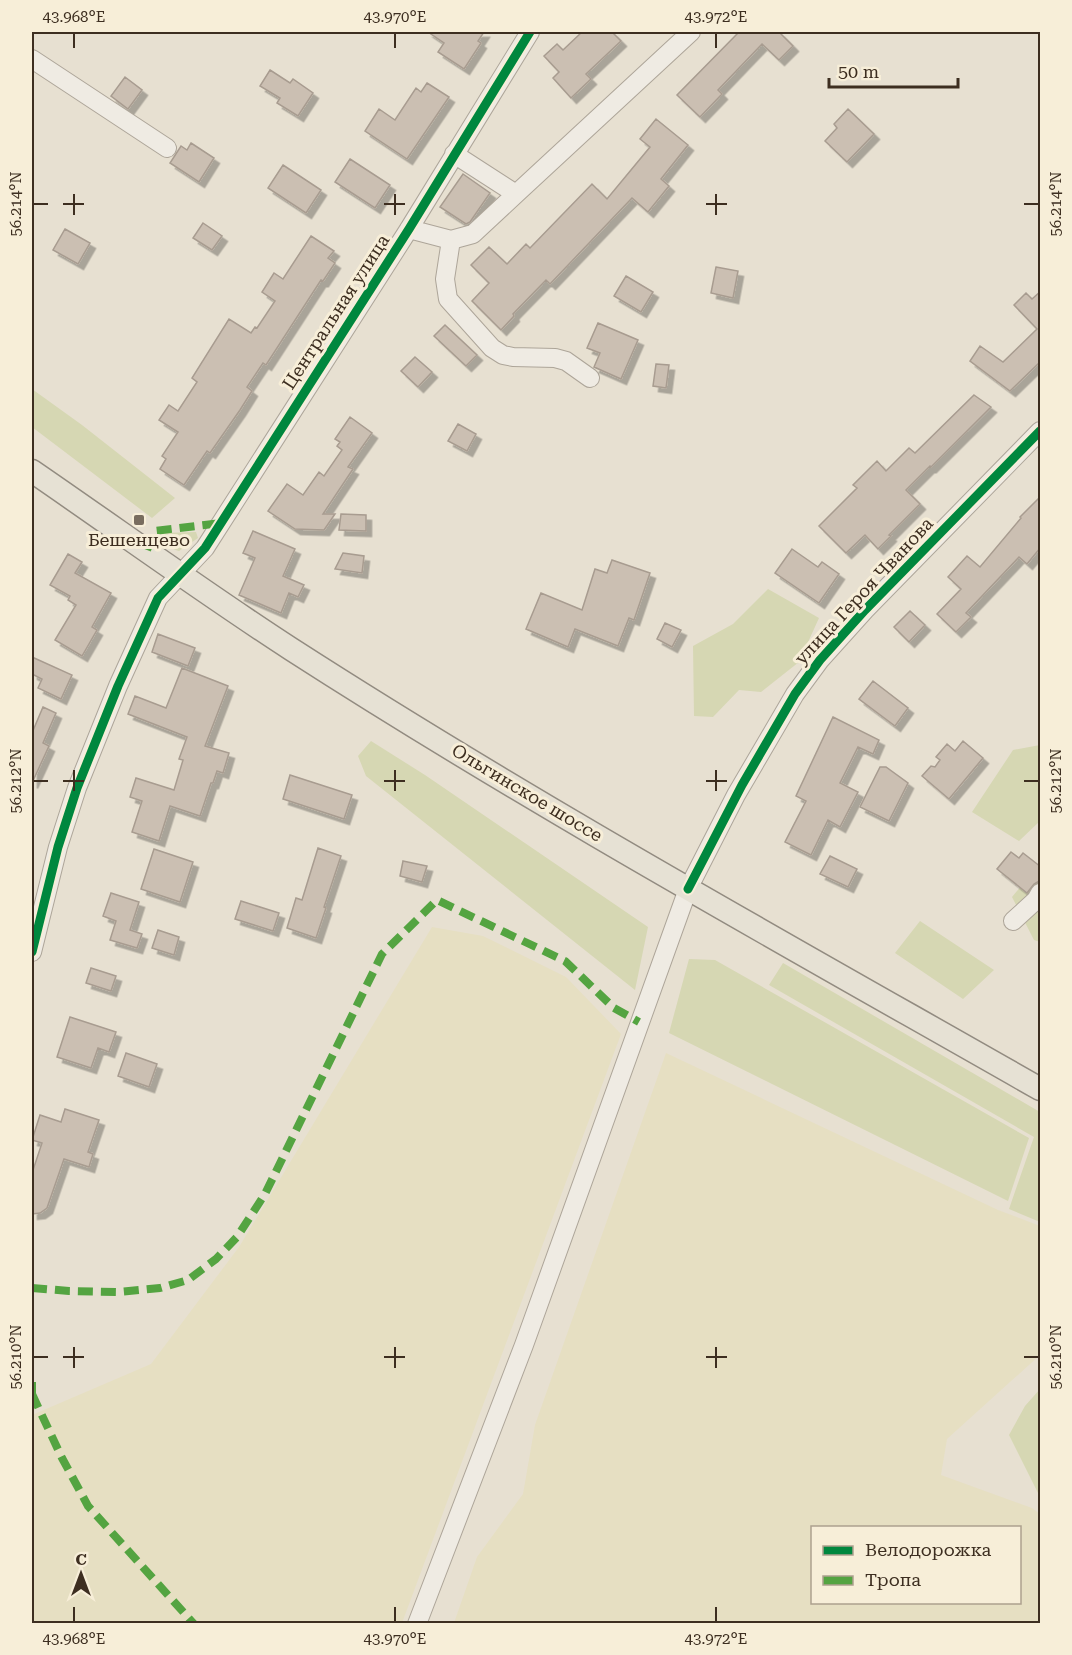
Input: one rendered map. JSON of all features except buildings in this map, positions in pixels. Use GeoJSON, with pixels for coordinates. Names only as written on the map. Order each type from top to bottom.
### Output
{"type":"FeatureCollection","features":[{"type":"Feature","properties":{"kind":"main road","name":"Ольгинское шоссе"},"geometry":{"type":"LineString","coordinates":[[32,471],[290,648],[375,701],[688,889],[1041,1089]]}},
{"type":"Feature","properties":{"kind":"street","name":"Центральная улица"},"geometry":{"type":"LineString","coordinates":[[180,574],[205,548],[409,229],[530,32]]}},
{"type":"Feature","properties":{"kind":"street"},"geometry":{"type":"LineString","coordinates":[[409,229],[451,240],[473,234],[691,32]]}},
{"type":"Feature","properties":{"kind":"street"},"geometry":{"type":"LineString","coordinates":[[32,59],[167,148]]}},
{"type":"Feature","properties":{"kind":"street"},"geometry":{"type":"LineString","coordinates":[[454,154],[516,195]]}},
{"type":"Feature","properties":{"kind":"street"},"geometry":{"type":"LineString","coordinates":[[451,240],[445,279],[448,299],[492,348],[503,355],[513,357],[555,358],[566,361],[590,378]]}},
{"type":"Feature","properties":{"kind":"street","name":"улица Героя Чванова"},"geometry":{"type":"LineString","coordinates":[[417,1623],[524,1345],[688,889],[742,785],[795,694],[820,660],[882,593],[1041,431]]}},
{"type":"Feature","properties":{"kind":"street"},"geometry":{"type":"LineString","coordinates":[[32,952],[58,847],[77,788],[118,686],[158,598],[180,574]]}},
{"type":"Feature","properties":{"kind":"street"},"geometry":{"type":"LineString","coordinates":[[1013,921],[1041,893]]}},
{"type":"Feature","properties":{"kind":"shaded area"},"geometry":{"type":"Polygon","coordinates":[[[432,927],[483,936],[566,977],[621,1034],[402,1623],[32,1623],[32,1415],[151,1364],[239,1247],[432,927]]]}},
{"type":"Feature","properties":{"kind":"shaded area"},"geometry":{"type":"Polygon","coordinates":[[[666,1053],[998,1210],[1040,1226],[1040,1355],[947,1439],[941,1475],[1032,1508],[1040,1514],[1040,1623],[454,1623],[477,1557],[523,1494],[535,1425],[666,1053]]]}},
{"type":"Feature","properties":{"kind":"green space"},"geometry":{"type":"Polygon","coordinates":[[[32,389],[175,498],[152,518],[32,427],[32,389]]]}},
{"type":"Feature","properties":{"kind":"green space"},"geometry":{"type":"Polygon","coordinates":[[[196,532],[198,538],[179,551],[167,545],[161,533],[196,532]]]}},
{"type":"Feature","properties":{"kind":"green space"},"geometry":{"type":"Polygon","coordinates":[[[768,589],[819,618],[799,662],[761,692],[739,690],[713,717],[694,716],[693,646],[733,624],[768,589]]]}},
{"type":"Feature","properties":{"kind":"green space"},"geometry":{"type":"Polygon","coordinates":[[[371,741],[425,775],[648,927],[635,990],[366,776],[358,756],[371,741]]]}},
{"type":"Feature","properties":{"kind":"green space"},"geometry":{"type":"Polygon","coordinates":[[[1040,745],[1040,821],[1019,841],[972,812],[1013,750],[1040,745]]]}},
{"type":"Feature","properties":{"kind":"green space"},"geometry":{"type":"Polygon","coordinates":[[[1040,863],[1040,942],[1034,940],[1012,897],[1040,863]]]}},
{"type":"Feature","properties":{"kind":"green space"},"geometry":{"type":"Polygon","coordinates":[[[920,921],[994,970],[963,999],[895,953],[920,921]]]}},
{"type":"Feature","properties":{"kind":"green space"},"geometry":{"type":"Polygon","coordinates":[[[689,959],[715,960],[1029,1138],[1008,1201],[669,1033],[689,959]]]}},
{"type":"Feature","properties":{"kind":"green space"},"geometry":{"type":"Polygon","coordinates":[[[783,963],[1040,1112],[1040,1222],[1009,1209],[1034,1137],[769,985],[783,963]]]}},
{"type":"Feature","properties":{"kind":"green space"},"geometry":{"type":"Polygon","coordinates":[[[1040,1389],[1040,1497],[1009,1435],[1025,1406],[1040,1389]]]}},
{"type":"Feature","properties":{"kind":"marked path"},"geometry":{"type":"LineString","coordinates":[[147,550],[154,531],[221,523]]}},
{"type":"Feature","properties":{"kind":"marked path"},"geometry":{"type":"LineString","coordinates":[[32,1288],[119,1292],[160,1288],[188,1280],[216,1259],[237,1237],[265,1194],[382,954],[437,900],[565,961],[614,1008],[639,1022]]}},
{"type":"Feature","properties":{"kind":"marked path"},"geometry":{"type":"LineString","coordinates":[[32,1382],[32,1398]]}},
{"type":"Feature","properties":{"kind":"marked path"},"geometry":{"type":"LineString","coordinates":[[32,1394],[88,1506],[194,1624]]}},
{"type":"Feature","properties":{"kind":"cycle path"},"geometry":{"type":"LineString","coordinates":[[32,952],[58,847],[77,788],[118,686],[158,598],[205,548],[409,229],[530,32]]}},
{"type":"Feature","properties":{"kind":"cycle path"},"geometry":{"type":"LineString","coordinates":[[688,889],[742,785],[795,694],[820,660],[865,610],[1040,431]]}},
{"type":"Feature","properties":{"kind":"place","name":"Бешенцево"},"geometry":{"type":"Point","coordinates":[139,520]}}]}
